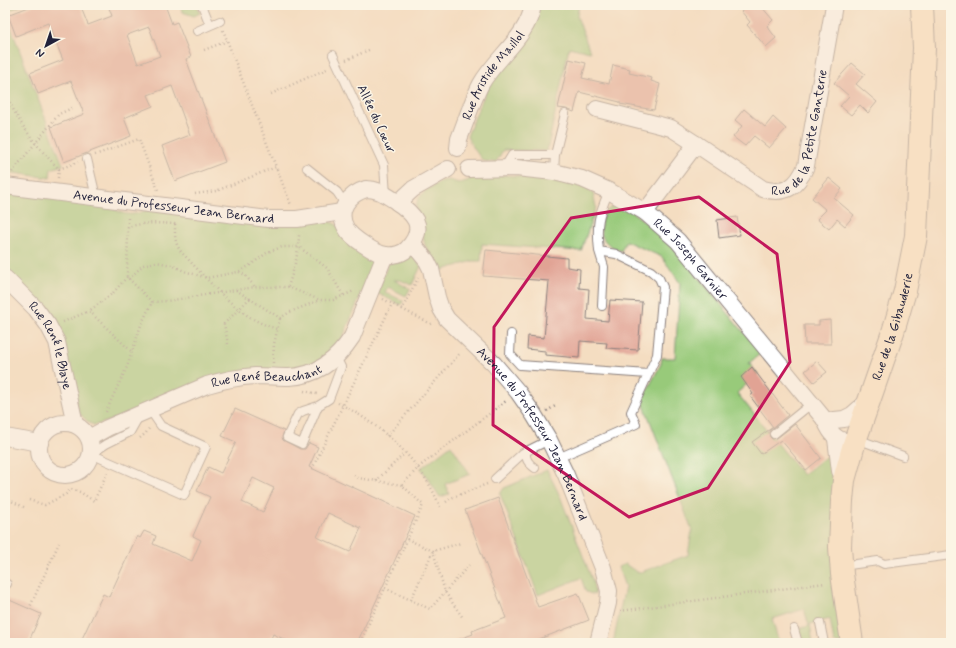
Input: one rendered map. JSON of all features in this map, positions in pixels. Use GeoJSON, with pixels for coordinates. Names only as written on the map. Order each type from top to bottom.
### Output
{"type":"FeatureCollection","features":[{"type":"Feature","properties":{"kind":"street","name":"Rue Aristide Maillol"},"geometry":{"type":"LineString","coordinates":[[458,148],[462,132],[481,84],[523,31],[528,22],[533,5]]}},
{"type":"Feature","properties":{"kind":"street","name":"Rue de la Petite Ganterie"},"geometry":{"type":"LineString","coordinates":[[597,109],[671,128],[763,189],[774,192],[785,191],[795,184],[802,176],[806,166],[834,5]]}},
{"type":"Feature","properties":{"kind":"street","name":"Rue de la Gibauderie"},"geometry":{"type":"LineString","coordinates":[[852,643],[835,575],[844,480],[851,439],[870,400],[893,332],[905,291],[916,236],[924,48],[922,5]]}},
{"type":"Feature","properties":{"kind":"street"},"geometry":{"type":"LineString","coordinates":[[645,212],[696,144]]}},
{"type":"Feature","properties":{"kind":"street","name":"Rue Joseph Garnier"},"geometry":{"type":"LineString","coordinates":[[468,169],[516,168],[554,172],[582,180],[609,191],[645,212],[678,241],[812,404],[825,421],[829,430],[851,439]]}},
{"type":"Feature","properties":{"kind":"street"},"geometry":{"type":"LineString","coordinates":[[392,199],[448,169]]}},
{"type":"Feature","properties":{"kind":"street","name":"Avenue du Professeur Jean Bernard"},"geometry":{"type":"LineString","coordinates":[[6,183],[177,208],[268,219],[297,219],[344,208]]}},
{"type":"Feature","properties":{"kind":"street"},"geometry":{"type":"LineString","coordinates":[[366,189],[375,189],[392,199],[406,208],[414,216],[417,225],[416,235],[413,244],[406,251],[396,255],[385,255],[352,236],[346,229],[343,221],[344,208],[351,196],[358,191],[366,189]]}},
{"type":"Feature","properties":{"kind":"street","name":"Avenue du Professeur Jean Bernard"},"geometry":{"type":"LineString","coordinates":[[413,244],[427,261],[437,297],[447,319],[494,364],[518,392],[549,440],[566,475],[606,578],[609,591],[608,603],[598,643]]}},
{"type":"Feature","properties":{"kind":"street","name":"Rue René Beauchant"},"geometry":{"type":"LineString","coordinates":[[90,438],[107,428],[207,385],[223,380],[241,377],[298,376],[323,368],[344,349],[352,337],[385,255]]}},
{"type":"Feature","properties":{"kind":"street","name":"Rue René le Blaye"},"geometry":{"type":"LineString","coordinates":[[5,278],[29,302],[48,325],[57,342],[75,424]]}},
{"type":"Feature","properties":{"kind":"street"},"geometry":{"type":"LineString","coordinates":[[825,421],[844,419],[852,415],[870,400]]}},
{"type":"Feature","properties":{"kind":"street"},"geometry":{"type":"LineString","coordinates":[[825,421],[838,428],[851,439]]}},
{"type":"Feature","properties":{"kind":"street"},"geometry":{"type":"LineString","coordinates":[[68,422],[75,424],[86,432],[90,438],[92,446],[88,462],[76,473],[62,475],[55,473],[44,464],[39,450],[40,443],[42,436],[53,425],[68,422]]}},
{"type":"Feature","properties":{"kind":"street"},"geometry":{"type":"LineString","coordinates":[[5,437],[40,443]]}},
{"type":"Feature","properties":{"kind":"lane"},"geometry":{"type":"LineString","coordinates":[[202,5],[210,25]]}},
{"type":"Feature","properties":{"kind":"lane"},"geometry":{"type":"LineString","coordinates":[[197,31],[220,21]]}},
{"type":"Feature","properties":{"kind":"lane","name":"Allée du Cœur"},"geometry":{"type":"LineString","coordinates":[[333,55],[384,165],[392,199]]}},
{"type":"Feature","properties":{"kind":"lane"},"geometry":{"type":"LineString","coordinates":[[554,172],[555,155],[565,114]]}},
{"type":"Feature","properties":{"kind":"lane"},"geometry":{"type":"LineString","coordinates":[[504,168],[512,155],[555,155]]}},
{"type":"Feature","properties":{"kind":"lane"},"geometry":{"type":"LineString","coordinates":[[86,159],[96,196]]}},
{"type":"Feature","properties":{"kind":"lane"},"geometry":{"type":"LineString","coordinates":[[308,168],[337,192],[344,208]]}},
{"type":"Feature","properties":{"kind":"lane"},"geometry":{"type":"LineString","coordinates":[[602,306],[604,267],[599,252],[596,230],[600,210],[609,191]]}},
{"type":"Feature","properties":{"kind":"lane"},"geometry":{"type":"LineString","coordinates":[[558,458],[636,424],[631,412],[657,355],[663,287],[659,278],[651,271],[616,254],[599,252]]}},
{"type":"Feature","properties":{"kind":"lane"},"geometry":{"type":"LineString","coordinates":[[511,334],[510,354],[520,365],[648,374]]}},
{"type":"Feature","properties":{"kind":"lane"},"geometry":{"type":"LineString","coordinates":[[318,406],[302,444],[287,437],[298,414],[318,406],[329,398],[340,371],[340,363],[336,357]]}},
{"type":"Feature","properties":{"kind":"lane"},"geometry":{"type":"LineString","coordinates":[[774,434],[812,404]]}},
{"type":"Feature","properties":{"kind":"lane"},"geometry":{"type":"LineString","coordinates":[[145,412],[161,426],[206,447],[184,495],[91,454],[106,444],[130,432],[145,412]]}},
{"type":"Feature","properties":{"kind":"lane"},"geometry":{"type":"LineString","coordinates":[[851,439],[903,456]]}},
{"type":"Feature","properties":{"kind":"lane"},"geometry":{"type":"LineString","coordinates":[[495,479],[526,451],[549,440]]}},
{"type":"Feature","properties":{"kind":"lane"},"geometry":{"type":"LineString","coordinates":[[526,451],[526,457],[530,464],[535,468]]}},
{"type":"Feature","properties":{"kind":"lane"},"geometry":{"type":"LineString","coordinates":[[835,575],[878,561],[885,566],[919,563],[951,555]]}},
{"type":"Feature","properties":{"kind":"lane"},"geometry":{"type":"LineString","coordinates":[[820,623],[824,643]]}},
{"type":"Feature","properties":{"kind":"lane"},"geometry":{"type":"LineString","coordinates":[[794,629],[798,643]]}},
{"type":"Feature","properties":{"kind":"path"},"geometry":{"type":"LineString","coordinates":[[220,21],[300,226],[299,247],[296,264],[288,287]]}},
{"type":"Feature","properties":{"kind":"path"},"geometry":{"type":"LineString","coordinates":[[204,50],[227,41]]}},
{"type":"Feature","properties":{"kind":"path"},"geometry":{"type":"LineString","coordinates":[[271,94],[371,49]]}},
{"type":"Feature","properties":{"kind":"path"},"geometry":{"type":"LineString","coordinates":[[5,91],[22,126],[42,153],[59,169],[139,139],[160,197]]}},
{"type":"Feature","properties":{"kind":"path"},"geometry":{"type":"LineString","coordinates":[[6,183],[59,114],[72,108]]}},
{"type":"Feature","properties":{"kind":"path"},"geometry":{"type":"LineString","coordinates":[[194,194],[216,191],[276,167]]}},
{"type":"Feature","properties":{"kind":"path"},"geometry":{"type":"LineString","coordinates":[[177,208],[175,224],[175,239],[177,246],[207,278],[240,309],[259,322],[277,329]]}},
{"type":"Feature","properties":{"kind":"path"},"geometry":{"type":"LineString","coordinates":[[128,214],[128,278],[152,302],[255,287],[288,287],[320,300]]}},
{"type":"Feature","properties":{"kind":"path"},"geometry":{"type":"LineString","coordinates":[[128,227],[138,224],[152,223],[175,224]]}},
{"type":"Feature","properties":{"kind":"path"},"geometry":{"type":"LineString","coordinates":[[48,325],[69,320],[89,311],[142,265],[156,262],[172,265],[184,271],[207,278],[238,272],[268,252],[282,247],[299,247],[327,268],[343,295]]}},
{"type":"Feature","properties":{"kind":"path"},"geometry":{"type":"LineString","coordinates":[[238,272],[245,275],[255,287]]}},
{"type":"Feature","properties":{"kind":"path"},"geometry":{"type":"LineString","coordinates":[[402,309],[419,276]]}},
{"type":"Feature","properties":{"kind":"path"},"geometry":{"type":"LineString","coordinates":[[236,290],[280,318]]}},
{"type":"Feature","properties":{"kind":"path"},"geometry":{"type":"LineString","coordinates":[[274,376],[274,344],[280,318],[290,312],[320,300],[333,300],[343,295],[360,290],[370,293],[435,327]]}},
{"type":"Feature","properties":{"kind":"path"},"geometry":{"type":"LineString","coordinates":[[228,344],[224,324],[250,298]]}},
{"type":"Feature","properties":{"kind":"path"},"geometry":{"type":"LineString","coordinates":[[107,428],[103,420],[128,367],[141,325],[152,302]]}},
{"type":"Feature","properties":{"kind":"path"},"geometry":{"type":"LineString","coordinates":[[312,469],[392,304]]}},
{"type":"Feature","properties":{"kind":"path"},"geometry":{"type":"LineString","coordinates":[[89,311],[132,352]]}},
{"type":"Feature","properties":{"kind":"path"},"geometry":{"type":"LineString","coordinates":[[387,436],[470,341]]}},
{"type":"Feature","properties":{"kind":"path"},"geometry":{"type":"LineString","coordinates":[[402,485],[420,466],[518,392]]}},
{"type":"Feature","properties":{"kind":"path"},"geometry":{"type":"LineString","coordinates":[[546,412],[557,405]]}},
{"type":"Feature","properties":{"kind":"path"},"geometry":{"type":"LineString","coordinates":[[375,481],[405,453]]}},
{"type":"Feature","properties":{"kind":"path"},"geometry":{"type":"LineString","coordinates":[[29,500],[45,505],[66,494],[71,489],[80,492],[94,501],[111,463]]}},
{"type":"Feature","properties":{"kind":"path"},"geometry":{"type":"LineString","coordinates":[[354,475],[358,478],[402,485],[423,505],[360,643]]}},
{"type":"Feature","properties":{"kind":"path"},"geometry":{"type":"LineString","coordinates":[[446,502],[451,498],[484,486],[495,479]]}},
{"type":"Feature","properties":{"kind":"path"},"geometry":{"type":"LineString","coordinates":[[5,498],[26,508]]}},
{"type":"Feature","properties":{"kind":"path"},"geometry":{"type":"LineString","coordinates":[[407,539],[432,551],[461,543]]}},
{"type":"Feature","properties":{"kind":"path"},"geometry":{"type":"LineString","coordinates":[[29,609],[59,543]]}},
{"type":"Feature","properties":{"kind":"path"},"geometry":{"type":"LineString","coordinates":[[432,551],[445,592],[463,618]]}},
{"type":"Feature","properties":{"kind":"path"},"geometry":{"type":"LineString","coordinates":[[411,600],[432,551]]}},
{"type":"Feature","properties":{"kind":"path"},"geometry":{"type":"LineString","coordinates":[[385,588],[430,608],[469,565]]}},
{"type":"Feature","properties":{"kind":"path"},"geometry":{"type":"LineString","coordinates":[[618,611],[835,575]]}},
{"type":"Feature","properties":{"kind":"highlighted area"},"geometry":{"type":"Polygon","coordinates":[[[699,197],[777,254],[790,362],[708,488],[629,517],[493,425],[494,327],[571,218],[699,197]]]}},
{"type":"Feature","properties":{"kind":"green space"},"geometry":{"type":"Polygon","coordinates":[[[5,5],[22,5],[5,12],[5,5]]]}},
{"type":"Feature","properties":{"kind":"green space"},"geometry":{"type":"Polygon","coordinates":[[[180,5],[197,5],[200,13],[194,16],[182,12],[180,5]]]}},
{"type":"Feature","properties":{"kind":"green space"},"geometry":{"type":"Polygon","coordinates":[[[540,5],[579,5],[577,16],[590,52],[569,47],[547,151],[503,150],[496,162],[484,161],[481,159],[467,136],[488,86],[540,5]]]}},
{"type":"Feature","properties":{"kind":"green space"},"geometry":{"type":"Polygon","coordinates":[[[5,12],[63,165],[51,169],[50,178],[7,172],[5,174],[5,12]]]}},
{"type":"Feature","properties":{"kind":"green space"},"geometry":{"type":"Polygon","coordinates":[[[504,175],[562,180],[586,187],[593,193],[596,207],[581,251],[482,244],[481,261],[473,261],[439,271],[425,245],[416,206],[418,199],[426,190],[442,181],[449,180],[459,183],[467,181],[475,176],[504,175]]]}},
{"type":"Feature","properties":{"kind":"green space"},"geometry":{"type":"Polygon","coordinates":[[[5,192],[108,205],[126,214],[136,214],[147,210],[328,221],[346,231],[373,256],[374,265],[342,339],[321,360],[297,370],[253,370],[94,425],[89,423],[79,413],[60,335],[5,272],[5,192]]]}},
{"type":"Feature","properties":{"kind":"green space"},"geometry":{"type":"Polygon","coordinates":[[[616,206],[621,206],[632,212],[665,237],[761,353],[749,363],[758,374],[737,393],[803,475],[828,455],[827,447],[833,446],[846,643],[834,643],[830,619],[810,624],[813,643],[802,643],[798,629],[809,626],[804,609],[772,619],[779,643],[613,643],[625,587],[618,567],[625,564],[638,573],[688,555],[692,530],[642,400],[661,364],[662,358],[675,358],[680,283],[662,257],[626,241],[621,251],[610,246],[605,241],[601,233],[602,220],[606,212],[616,206]]]}},
{"type":"Feature","properties":{"kind":"green space"},"geometry":{"type":"Polygon","coordinates":[[[410,255],[413,256],[421,266],[412,285],[400,280],[394,280],[410,289],[406,296],[388,287],[385,292],[403,301],[401,305],[377,293],[388,264],[410,255]]]}},
{"type":"Feature","properties":{"kind":"green space"},"geometry":{"type":"Polygon","coordinates":[[[451,445],[470,474],[445,484],[449,494],[440,497],[421,468],[451,445]]]}},
{"type":"Feature","properties":{"kind":"green space"},"geometry":{"type":"Polygon","coordinates":[[[547,470],[560,496],[593,582],[595,595],[586,592],[581,578],[538,595],[500,494],[504,488],[547,470]]]}},
{"type":"Feature","properties":{"kind":"building"},"geometry":{"type":"Polygon","coordinates":[[[34,5],[80,5],[88,25],[112,16],[108,5],[165,5],[172,24],[177,22],[191,57],[186,59],[225,162],[175,181],[162,146],[190,135],[172,86],[148,95],[153,106],[124,118],[131,136],[64,162],[51,127],[84,114],[71,81],[38,94],[30,73],[63,60],[48,23],[16,36],[8,15],[34,5]],[[149,27],[127,35],[138,64],[160,56],[149,27]]]}},
{"type":"Feature","properties":{"kind":"building"},"geometry":{"type":"Polygon","coordinates":[[[748,5],[760,5],[773,20],[767,26],[776,38],[766,47],[747,25],[750,22],[741,11],[748,5]]]}},
{"type":"Feature","properties":{"kind":"building"},"geometry":{"type":"Polygon","coordinates":[[[569,59],[586,63],[582,78],[609,84],[613,65],[630,69],[629,73],[652,78],[651,81],[660,84],[654,110],[620,104],[620,102],[579,92],[574,112],[558,108],[569,59]]]}},
{"type":"Feature","properties":{"kind":"building"},"geometry":{"type":"Polygon","coordinates":[[[852,63],[865,74],[856,84],[877,102],[868,113],[860,105],[851,115],[840,106],[849,96],[834,83],[852,63]]]}},
{"type":"Feature","properties":{"kind":"building"},"geometry":{"type":"Polygon","coordinates":[[[744,109],[765,127],[773,117],[786,129],[769,148],[754,136],[745,146],[733,137],[742,126],[735,120],[744,109]]]}},
{"type":"Feature","properties":{"kind":"building"},"geometry":{"type":"Polygon","coordinates":[[[829,178],[842,189],[834,198],[854,215],[845,226],[837,219],[829,229],[817,219],[826,210],[812,198],[829,178]]]}},
{"type":"Feature","properties":{"kind":"building"},"geometry":{"type":"Polygon","coordinates":[[[737,217],[740,235],[719,238],[717,220],[737,217]]]}},
{"type":"Feature","properties":{"kind":"building"},"geometry":{"type":"Polygon","coordinates":[[[486,250],[567,258],[567,267],[580,269],[579,288],[589,289],[587,319],[608,321],[610,300],[642,302],[638,350],[606,348],[607,343],[580,341],[579,358],[545,355],[545,351],[527,349],[528,336],[544,338],[549,281],[483,276],[486,250]]]}},
{"type":"Feature","properties":{"kind":"building"},"geometry":{"type":"Polygon","coordinates":[[[830,320],[831,344],[805,344],[804,325],[819,325],[819,321],[830,320]]]}},
{"type":"Feature","properties":{"kind":"building"},"geometry":{"type":"Polygon","coordinates":[[[817,361],[827,372],[814,382],[805,371],[817,361]]]}},
{"type":"Feature","properties":{"kind":"building"},"geometry":{"type":"Polygon","coordinates":[[[752,367],[788,415],[770,430],[770,437],[772,439],[777,438],[795,424],[821,458],[806,470],[781,440],[761,454],[752,442],[773,427],[750,396],[753,394],[741,377],[752,367]]]}},
{"type":"Feature","properties":{"kind":"building"},"geometry":{"type":"Polygon","coordinates":[[[235,409],[284,431],[282,437],[283,440],[300,449],[305,449],[309,443],[318,447],[309,467],[415,516],[357,643],[292,643],[273,634],[269,643],[80,643],[103,594],[109,597],[137,536],[140,538],[144,531],[156,536],[153,544],[192,561],[201,540],[193,536],[210,497],[197,491],[208,467],[221,473],[236,442],[222,436],[235,409]],[[253,478],[242,502],[263,512],[274,488],[253,478]],[[328,513],[317,537],[350,552],[361,528],[328,513]]]}},
{"type":"Feature","properties":{"kind":"building"},"geometry":{"type":"Polygon","coordinates":[[[498,498],[538,607],[578,593],[589,620],[529,643],[452,643],[473,634],[472,631],[506,618],[465,510],[498,498]]]}},
{"type":"Feature","properties":{"kind":"building"},"geometry":{"type":"Polygon","coordinates":[[[5,598],[41,614],[28,643],[5,643],[5,598]]]}}]}
